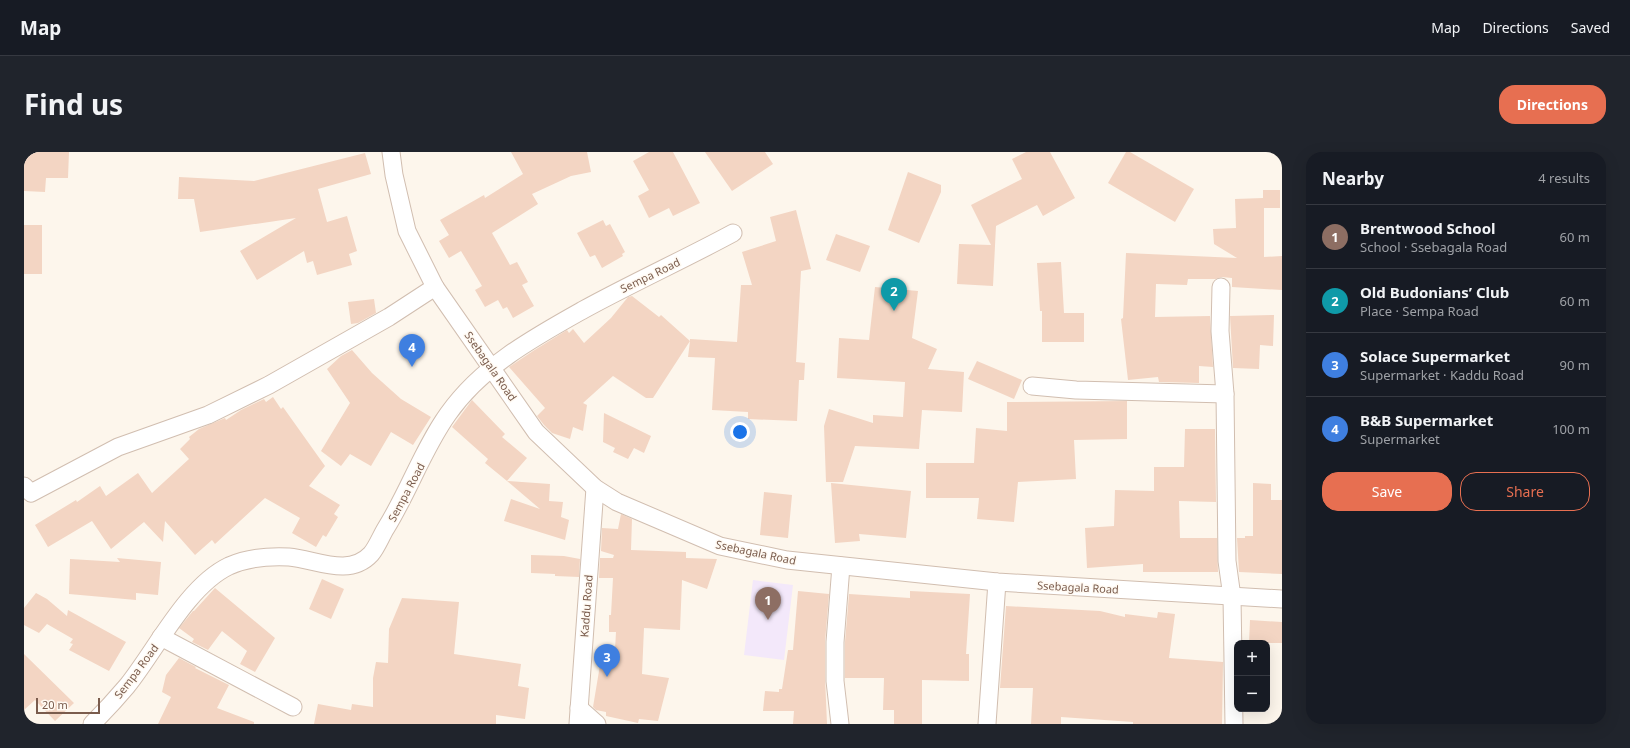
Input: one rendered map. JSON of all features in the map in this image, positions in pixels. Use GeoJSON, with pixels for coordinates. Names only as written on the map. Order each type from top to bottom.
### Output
{"type":"FeatureCollection","features":[{"type":"Feature","properties":{"kind":"street","name":"Ssebagala Road"},"geometry":{"type":"LineString","coordinates":[[391,152],[394,175],[407,231],[435,287],[536,432],[595,488],[617,502],[720,546],[787,560],[997,582],[1282,599]]}},
{"type":"Feature","properties":{"kind":"street","name":"Sempa Road"},"geometry":{"type":"LineString","coordinates":[[92,724],[127,686],[191,597],[209,578],[229,566],[249,559],[288,557],[334,566],[349,566],[361,561],[371,554],[448,415],[461,398],[492,367],[526,342],[557,324],[634,282],[733,233]]}},
{"type":"Feature","properties":{"kind":"street"},"geometry":{"type":"LineString","coordinates":[[26,492],[118,447],[208,415],[269,385],[389,317],[435,287]]}},
{"type":"Feature","properties":{"kind":"street"},"geometry":{"type":"LineString","coordinates":[[1221,287],[1220,331],[1225,394],[1228,561],[1232,597],[1234,724]]}},
{"type":"Feature","properties":{"kind":"street"},"geometry":{"type":"LineString","coordinates":[[1032,386],[1076,390],[1225,394]]}},
{"type":"Feature","properties":{"kind":"street","name":"Kaddu Road"},"geometry":{"type":"LineString","coordinates":[[578,716],[595,488]]}},
{"type":"Feature","properties":{"kind":"street"},"geometry":{"type":"LineString","coordinates":[[840,724],[835,681],[835,666],[841,566]]}},
{"type":"Feature","properties":{"kind":"street"},"geometry":{"type":"LineString","coordinates":[[987,724],[997,582]]}},
{"type":"Feature","properties":{"kind":"street"},"geometry":{"type":"LineString","coordinates":[[161,637],[293,707]]}},
{"type":"Feature","properties":{"kind":"street"},"geometry":{"type":"LineString","coordinates":[[578,716],[597,724]]}},
{"type":"Feature","properties":{"kind":"shaded area"},"geometry":{"type":"Polygon","coordinates":[[[753,580],[793,585],[784,660],[744,655],[753,580]]]}},
{"type":"Feature","properties":{"kind":"building"},"geometry":{"type":"Polygon","coordinates":[[[24,152],[69,152],[68,178],[46,178],[45,192],[24,191],[24,152]]]}},
{"type":"Feature","properties":{"kind":"building"},"geometry":{"type":"Polygon","coordinates":[[[511,152],[587,152],[591,172],[571,176],[532,194],[538,204],[492,233],[510,265],[517,262],[528,282],[522,285],[534,306],[513,318],[507,307],[503,309],[498,300],[485,307],[475,290],[482,286],[461,251],[449,258],[439,241],[449,235],[440,220],[484,195],[485,198],[523,174],[511,152]]]}},
{"type":"Feature","properties":{"kind":"building"},"geometry":{"type":"Polygon","coordinates":[[[649,152],[673,152],[700,203],[673,216],[669,208],[649,218],[638,196],[649,190],[633,161],[649,152]]]}},
{"type":"Feature","properties":{"kind":"building"},"geometry":{"type":"Polygon","coordinates":[[[705,152],[765,152],[773,164],[732,191],[705,152]]]}},
{"type":"Feature","properties":{"kind":"building"},"geometry":{"type":"Polygon","coordinates":[[[1026,152],[1050,152],[1075,198],[1043,216],[1037,205],[996,226],[993,286],[957,284],[959,244],[991,245],[971,205],[1022,179],[1012,159],[1026,152]]]}},
{"type":"Feature","properties":{"kind":"building"},"geometry":{"type":"Polygon","coordinates":[[[1126,152],[1130,152],[1194,189],[1175,222],[1108,183],[1126,152]]]}},
{"type":"Feature","properties":{"kind":"building"},"geometry":{"type":"Polygon","coordinates":[[[365,153],[371,174],[318,189],[327,222],[347,216],[357,251],[349,254],[352,265],[317,275],[313,261],[307,263],[304,251],[257,280],[240,251],[296,218],[200,232],[194,199],[178,199],[179,177],[254,181],[365,153]]]}},
{"type":"Feature","properties":{"kind":"building"},"geometry":{"type":"Polygon","coordinates":[[[908,172],[941,185],[941,192],[919,243],[888,230],[908,172]]]}},
{"type":"Feature","properties":{"kind":"building"},"geometry":{"type":"Polygon","coordinates":[[[1263,190],[1280,190],[1280,208],[1264,208],[1264,257],[1282,256],[1282,290],[1232,287],[1232,278],[1222,277],[1216,279],[1188,279],[1187,285],[1156,284],[1155,317],[1210,316],[1213,367],[1199,366],[1199,383],[1159,382],[1158,377],[1128,380],[1121,319],[1123,318],[1126,253],[1237,258],[1214,244],[1213,229],[1236,228],[1235,199],[1263,198],[1263,190]]]}},
{"type":"Feature","properties":{"kind":"building"},"geometry":{"type":"Polygon","coordinates":[[[796,210],[811,269],[801,271],[796,362],[805,363],[804,380],[799,380],[797,421],[748,419],[748,412],[712,410],[715,358],[688,357],[690,339],[737,342],[741,285],[752,285],[742,252],[776,241],[770,217],[796,210]]]}},
{"type":"Feature","properties":{"kind":"building"},"geometry":{"type":"Polygon","coordinates":[[[603,220],[606,226],[610,224],[625,252],[622,254],[623,256],[602,268],[595,255],[590,257],[577,233],[603,220]]]}},
{"type":"Feature","properties":{"kind":"building"},"geometry":{"type":"Polygon","coordinates":[[[24,225],[42,225],[42,274],[24,274],[24,225]]]}},
{"type":"Feature","properties":{"kind":"building"},"geometry":{"type":"Polygon","coordinates":[[[836,234],[870,246],[860,272],[826,260],[836,234]]]}},
{"type":"Feature","properties":{"kind":"building"},"geometry":{"type":"Polygon","coordinates":[[[1061,262],[1064,313],[1084,313],[1084,342],[1042,342],[1042,311],[1040,311],[1037,263],[1061,262]]]}},
{"type":"Feature","properties":{"kind":"building"},"geometry":{"type":"Polygon","coordinates":[[[875,287],[918,291],[912,338],[937,349],[928,369],[964,372],[962,412],[922,410],[919,449],[855,446],[843,482],[826,482],[824,426],[829,409],[873,423],[873,415],[903,417],[905,382],[837,378],[839,338],[869,340],[875,287]]]}},
{"type":"Feature","properties":{"kind":"building"},"geometry":{"type":"Polygon","coordinates":[[[632,296],[659,317],[661,315],[690,341],[653,398],[646,398],[613,376],[583,403],[587,405],[583,431],[573,427],[570,439],[552,433],[544,425],[537,416],[545,408],[509,367],[567,330],[569,333],[573,329],[584,343],[611,318],[628,297],[632,296]]]}},
{"type":"Feature","properties":{"kind":"building"},"geometry":{"type":"Polygon","coordinates":[[[374,299],[376,313],[358,323],[351,324],[348,302],[374,299]]]}},
{"type":"Feature","properties":{"kind":"building"},"geometry":{"type":"Polygon","coordinates":[[[1274,315],[1273,346],[1260,345],[1259,369],[1233,368],[1230,316],[1274,315]]]}},
{"type":"Feature","properties":{"kind":"building"},"geometry":{"type":"Polygon","coordinates":[[[352,350],[372,373],[401,399],[431,417],[413,445],[391,432],[371,466],[350,454],[341,466],[321,451],[350,403],[327,369],[341,356],[352,350]]]}},
{"type":"Feature","properties":{"kind":"building"},"geometry":{"type":"Polygon","coordinates":[[[977,361],[1022,380],[1014,399],[968,379],[977,361]]]}},
{"type":"Feature","properties":{"kind":"building"},"geometry":{"type":"Polygon","coordinates":[[[273,397],[281,409],[283,407],[325,466],[309,486],[340,505],[334,514],[338,517],[326,537],[323,535],[316,547],[292,533],[300,518],[265,498],[215,544],[212,540],[195,555],[165,521],[163,542],[144,522],[111,549],[92,521],[48,547],[35,525],[76,500],[77,502],[100,486],[106,496],[138,473],[152,493],[189,459],[180,449],[190,439],[189,437],[199,429],[225,418],[226,420],[241,410],[264,399],[266,402],[273,397]]]}},
{"type":"Feature","properties":{"kind":"building"},"geometry":{"type":"Polygon","coordinates":[[[472,400],[505,434],[502,437],[527,458],[507,481],[485,463],[488,459],[452,427],[472,400]]]}},
{"type":"Feature","properties":{"kind":"building"},"geometry":{"type":"Polygon","coordinates":[[[1127,401],[1127,439],[1074,440],[1076,479],[1018,482],[1014,522],[977,519],[979,498],[926,498],[926,463],[974,463],[976,428],[1007,431],[1007,402],[1127,401]]]}},
{"type":"Feature","properties":{"kind":"building"},"geometry":{"type":"Polygon","coordinates":[[[604,413],[651,436],[644,453],[634,448],[628,459],[613,452],[615,448],[603,442],[604,413]]]}},
{"type":"Feature","properties":{"kind":"building"},"geometry":{"type":"Polygon","coordinates":[[[1185,429],[1215,429],[1216,502],[1179,501],[1180,538],[1217,538],[1218,572],[1143,572],[1143,564],[1087,568],[1085,528],[1114,526],[1115,490],[1154,491],[1154,467],[1184,467],[1185,429]]]}},
{"type":"Feature","properties":{"kind":"building"},"geometry":{"type":"Polygon","coordinates":[[[507,481],[550,484],[549,501],[563,502],[561,517],[569,520],[565,540],[504,521],[511,499],[540,509],[507,481]]]}},
{"type":"Feature","properties":{"kind":"building"},"geometry":{"type":"Polygon","coordinates":[[[831,483],[911,491],[906,538],[859,534],[860,541],[835,543],[831,483]]]}},
{"type":"Feature","properties":{"kind":"building"},"geometry":{"type":"Polygon","coordinates":[[[1253,483],[1271,484],[1271,500],[1282,500],[1282,574],[1239,572],[1237,538],[1253,536],[1253,483]]]}},
{"type":"Feature","properties":{"kind":"building"},"geometry":{"type":"Polygon","coordinates":[[[764,492],[792,495],[788,538],[760,535],[764,492]]]}},
{"type":"Feature","properties":{"kind":"building"},"geometry":{"type":"Polygon","coordinates":[[[621,514],[632,519],[631,550],[686,552],[686,558],[717,559],[707,589],[682,580],[680,630],[644,628],[642,674],[669,678],[658,721],[639,719],[638,723],[606,716],[606,712],[596,710],[593,707],[600,665],[614,668],[616,632],[609,632],[609,615],[611,615],[613,578],[599,578],[600,558],[613,558],[614,555],[601,551],[602,528],[618,529],[621,514]]]}},
{"type":"Feature","properties":{"kind":"building"},"geometry":{"type":"Polygon","coordinates":[[[531,555],[564,556],[580,559],[579,577],[531,573],[531,555]]]}},
{"type":"Feature","properties":{"kind":"building"},"geometry":{"type":"Polygon","coordinates":[[[117,558],[161,562],[158,595],[136,593],[136,600],[69,594],[70,559],[120,562],[117,558]]]}},
{"type":"Feature","properties":{"kind":"building"},"geometry":{"type":"Polygon","coordinates":[[[322,579],[344,589],[331,619],[309,609],[322,579]]]}},
{"type":"Feature","properties":{"kind":"building"},"geometry":{"type":"Polygon","coordinates":[[[215,588],[275,638],[255,672],[240,664],[247,651],[222,631],[208,650],[192,642],[194,639],[179,628],[215,588]]]}},
{"type":"Feature","properties":{"kind":"building"},"geometry":{"type":"Polygon","coordinates":[[[798,591],[829,594],[825,642],[827,724],[793,724],[794,711],[763,711],[765,691],[779,692],[779,689],[782,689],[788,650],[793,650],[798,591]]]}},
{"type":"Feature","properties":{"kind":"building"},"geometry":{"type":"Polygon","coordinates":[[[910,591],[970,594],[966,654],[969,654],[969,681],[922,680],[922,724],[894,724],[894,710],[883,710],[884,678],[845,678],[845,642],[849,594],[910,598],[910,591]]]}},
{"type":"Feature","properties":{"kind":"building"},"geometry":{"type":"Polygon","coordinates":[[[36,593],[47,599],[67,616],[68,610],[126,642],[109,671],[69,650],[73,644],[70,643],[73,639],[47,624],[39,633],[24,625],[24,608],[36,593]]]}},
{"type":"Feature","properties":{"kind":"building"},"geometry":{"type":"Polygon","coordinates":[[[402,598],[459,602],[454,654],[521,664],[518,686],[529,688],[525,719],[496,715],[496,724],[314,724],[318,704],[351,710],[352,704],[373,707],[373,678],[376,662],[388,663],[389,629],[402,598]]]}},
{"type":"Feature","properties":{"kind":"building"},"geometry":{"type":"Polygon","coordinates":[[[1006,606],[1100,611],[1125,617],[1125,614],[1157,618],[1158,612],[1175,614],[1169,658],[1223,662],[1222,724],[1133,724],[1133,722],[1061,717],[1061,724],[1031,724],[1033,688],[1000,688],[1006,606]]]}},
{"type":"Feature","properties":{"kind":"building"},"geometry":{"type":"Polygon","coordinates":[[[1250,620],[1282,622],[1282,643],[1270,643],[1270,640],[1249,640],[1250,620]]]}},
{"type":"Feature","properties":{"kind":"building"},"geometry":{"type":"Polygon","coordinates":[[[24,654],[74,703],[55,721],[35,700],[24,710],[24,654]]]}},
{"type":"Feature","properties":{"kind":"building"},"geometry":{"type":"Polygon","coordinates":[[[179,658],[229,685],[217,708],[254,722],[254,724],[158,724],[171,697],[162,692],[166,675],[179,658]]]}},
{"type":"Feature","properties":{"kind":"place","name":"Old Budonians’ Club"},"geometry":{"type":"Point","coordinates":[894,311]}},
{"type":"Feature","properties":{"kind":"place","name":"B&B Supermarket"},"geometry":{"type":"Point","coordinates":[412,367]}},
{"type":"Feature","properties":{"kind":"place","name":"Brentwood School"},"geometry":{"type":"Point","coordinates":[768,620]}},
{"type":"Feature","properties":{"kind":"place","name":"Solace Supermarket"},"geometry":{"type":"Point","coordinates":[607,677]}}]}
